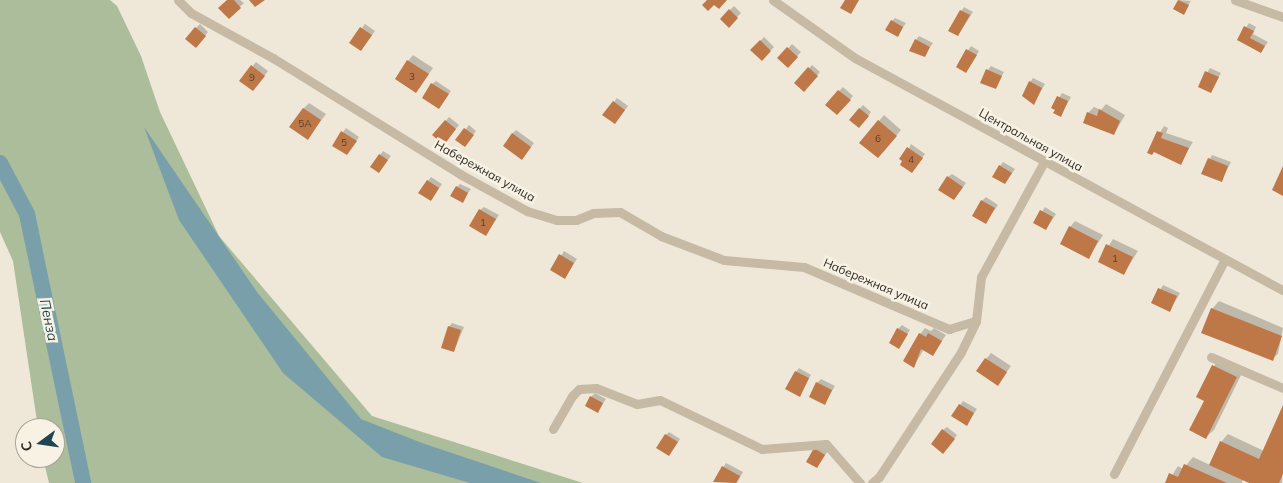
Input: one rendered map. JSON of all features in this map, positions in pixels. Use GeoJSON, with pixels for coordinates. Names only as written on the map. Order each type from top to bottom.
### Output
{"type":"FeatureCollection","features":[{"type":"Feature","properties":{"kind":"street","name":"Набережная улица"},"geometry":{"type":"LineString","coordinates":[[178,0],[191,13],[273,58],[460,174],[527,211],[558,220],[576,220],[593,212],[620,212],[661,236],[724,260],[804,267],[949,329],[976,321]]}},
{"type":"Feature","properties":{"kind":"street","name":"Центральная улица"},"geometry":{"type":"LineString","coordinates":[[773,0],[855,58],[1283,290]]}},
{"type":"Feature","properties":{"kind":"street"},"geometry":{"type":"LineString","coordinates":[[1236,0],[1283,17]]}},
{"type":"Feature","properties":{"kind":"street"},"geometry":{"type":"LineString","coordinates":[[872,483],[879,477],[961,352],[976,321],[981,277],[1044,162]]}},
{"type":"Feature","properties":{"kind":"street"},"geometry":{"type":"LineString","coordinates":[[1114,474],[1225,259]]}},
{"type":"Feature","properties":{"kind":"street"},"geometry":{"type":"LineString","coordinates":[[1211,357],[1283,388]]}},
{"type":"Feature","properties":{"kind":"street"},"geometry":{"type":"LineString","coordinates":[[553,429],[573,394],[579,390],[596,388],[637,404],[660,400],[762,449],[826,444],[860,483]]}},
{"type":"Feature","properties":{"kind":"green space"},"geometry":{"type":"Polygon","coordinates":[[[0,0],[110,0],[117,6],[141,56],[160,112],[219,236],[372,416],[583,483],[49,483],[45,468],[65,468],[65,418],[37,418],[13,261],[0,232],[0,0]]]}},
{"type":"Feature","properties":{"kind":"water"},"geometry":{"type":"Polygon","coordinates":[[[144,127],[257,292],[361,419],[422,443],[541,483],[470,483],[382,457],[283,373],[179,220],[144,127]]]}},
{"type":"Feature","properties":{"kind":"building"},"geometry":{"type":"Polygon","coordinates":[[[227,0],[234,0],[241,8],[229,19],[218,8],[227,0]]]}},
{"type":"Feature","properties":{"kind":"building"},"geometry":{"type":"Polygon","coordinates":[[[249,0],[265,0],[255,7],[249,0]]]}},
{"type":"Feature","properties":{"kind":"building"},"geometry":{"type":"Polygon","coordinates":[[[707,0],[727,0],[719,9],[714,5],[708,11],[702,5],[707,0]]]}},
{"type":"Feature","properties":{"kind":"building"},"geometry":{"type":"Polygon","coordinates":[[[845,0],[859,0],[851,14],[840,8],[845,0]]]}},
{"type":"Feature","properties":{"kind":"building"},"geometry":{"type":"Polygon","coordinates":[[[1178,0],[1189,5],[1184,15],[1173,9],[1178,0]]]}},
{"type":"Feature","properties":{"kind":"building"},"geometry":{"type":"Polygon","coordinates":[[[729,9],[738,18],[729,28],[720,19],[729,9]]]}},
{"type":"Feature","properties":{"kind":"building"},"geometry":{"type":"Polygon","coordinates":[[[960,10],[970,15],[958,36],[948,31],[960,10]]]}},
{"type":"Feature","properties":{"kind":"building"},"geometry":{"type":"Polygon","coordinates":[[[891,20],[903,27],[898,37],[885,30],[891,20]]]}},
{"type":"Feature","properties":{"kind":"building"},"geometry":{"type":"Polygon","coordinates":[[[1244,26],[1254,31],[1250,38],[1265,46],[1261,53],[1237,40],[1244,26]]]}},
{"type":"Feature","properties":{"kind":"building"},"geometry":{"type":"Polygon","coordinates":[[[195,27],[206,36],[196,48],[185,39],[195,27]]]}},
{"type":"Feature","properties":{"kind":"building"},"geometry":{"type":"Polygon","coordinates":[[[360,27],[372,35],[361,51],[349,43],[360,27]]]}},
{"type":"Feature","properties":{"kind":"building"},"geometry":{"type":"Polygon","coordinates":[[[915,39],[930,47],[925,57],[909,51],[915,39]]]}},
{"type":"Feature","properties":{"kind":"building"},"geometry":{"type":"Polygon","coordinates":[[[760,40],[771,51],[762,61],[750,50],[760,40]]]}},
{"type":"Feature","properties":{"kind":"building"},"geometry":{"type":"Polygon","coordinates":[[[787,47],[798,57],[788,68],[777,58],[787,47]]]}},
{"type":"Feature","properties":{"kind":"building"},"geometry":{"type":"Polygon","coordinates":[[[966,49],[977,55],[966,73],[956,67],[966,49]]]}},
{"type":"Feature","properties":{"kind":"building"},"geometry":{"type":"Polygon","coordinates":[[[407,60],[429,74],[416,93],[395,79],[407,60]]]}},
{"type":"Feature","properties":{"kind":"building"},"geometry":{"type":"Polygon","coordinates":[[[251,65],[265,76],[253,91],[239,81],[251,65]]]}},
{"type":"Feature","properties":{"kind":"building"},"geometry":{"type":"Polygon","coordinates":[[[808,67],[818,76],[804,92],[794,83],[808,67]]]}},
{"type":"Feature","properties":{"kind":"building"},"geometry":{"type":"Polygon","coordinates":[[[986,69],[1002,76],[996,89],[980,83],[986,69]]]}},
{"type":"Feature","properties":{"kind":"building"},"geometry":{"type":"Polygon","coordinates":[[[1205,71],[1219,77],[1211,93],[1198,87],[1205,71]]]}},
{"type":"Feature","properties":{"kind":"building"},"geometry":{"type":"Polygon","coordinates":[[[1029,81],[1042,88],[1034,105],[1022,96],[1029,81]]]}},
{"type":"Feature","properties":{"kind":"building"},"geometry":{"type":"Polygon","coordinates":[[[431,83],[449,94],[439,109],[422,98],[431,83]]]}},
{"type":"Feature","properties":{"kind":"building"},"geometry":{"type":"Polygon","coordinates":[[[838,90],[851,100],[837,115],[825,105],[838,90]]]}},
{"type":"Feature","properties":{"kind":"building"},"geometry":{"type":"Polygon","coordinates":[[[1057,96],[1068,101],[1061,117],[1053,113],[1055,110],[1051,108],[1057,96]]]}},
{"type":"Feature","properties":{"kind":"building"},"geometry":{"type":"Polygon","coordinates":[[[613,101],[625,110],[615,124],[602,115],[613,101]]]}},
{"type":"Feature","properties":{"kind":"building"},"geometry":{"type":"Polygon","coordinates":[[[303,108],[321,120],[308,140],[289,127],[303,108]]]}},
{"type":"Feature","properties":{"kind":"building"},"geometry":{"type":"Polygon","coordinates":[[[859,108],[869,116],[859,128],[849,120],[859,108]]]}},
{"type":"Feature","properties":{"kind":"building"},"geometry":{"type":"Polygon","coordinates":[[[1099,109],[1120,121],[1114,135],[1083,123],[1087,112],[1097,116],[1099,109]]]}},
{"type":"Feature","properties":{"kind":"building"},"geometry":{"type":"Polygon","coordinates":[[[445,120],[456,129],[444,145],[432,135],[445,120]]]}},
{"type":"Feature","properties":{"kind":"building"},"geometry":{"type":"Polygon","coordinates":[[[878,120],[897,136],[878,158],[859,143],[878,120]]]}},
{"type":"Feature","properties":{"kind":"building"},"geometry":{"type":"Polygon","coordinates":[[[464,128],[474,135],[465,147],[455,140],[464,128]]]}},
{"type":"Feature","properties":{"kind":"building"},"geometry":{"type":"Polygon","coordinates":[[[341,131],[357,141],[347,155],[332,146],[341,131]]]}},
{"type":"Feature","properties":{"kind":"building"},"geometry":{"type":"Polygon","coordinates":[[[1157,131],[1163,133],[1161,138],[1189,148],[1181,165],[1154,152],[1152,155],[1147,153],[1157,131]]]}},
{"type":"Feature","properties":{"kind":"building"},"geometry":{"type":"Polygon","coordinates":[[[512,133],[531,147],[522,160],[503,146],[512,133]]]}},
{"type":"Feature","properties":{"kind":"building"},"geometry":{"type":"Polygon","coordinates":[[[907,147],[923,158],[912,173],[900,165],[902,161],[899,159],[907,147]]]}},
{"type":"Feature","properties":{"kind":"building"},"geometry":{"type":"Polygon","coordinates":[[[379,154],[388,160],[379,173],[370,167],[379,154]]]}},
{"type":"Feature","properties":{"kind":"building"},"geometry":{"type":"Polygon","coordinates":[[[1208,158],[1228,166],[1222,182],[1201,174],[1208,158]]]}},
{"type":"Feature","properties":{"kind":"building"},"geometry":{"type":"Polygon","coordinates":[[[999,165],[1012,173],[1005,184],[992,177],[999,165]]]}},
{"type":"Feature","properties":{"kind":"building"},"geometry":{"type":"Polygon","coordinates":[[[1283,166],[1283,196],[1272,190],[1283,166]]]}},
{"type":"Feature","properties":{"kind":"building"},"geometry":{"type":"Polygon","coordinates":[[[947,176],[963,187],[954,200],[938,190],[947,176]]]}},
{"type":"Feature","properties":{"kind":"building"},"geometry":{"type":"Polygon","coordinates":[[[427,180],[439,188],[431,201],[418,193],[427,180]]]}},
{"type":"Feature","properties":{"kind":"building"},"geometry":{"type":"Polygon","coordinates":[[[456,186],[468,193],[463,203],[450,196],[456,186]]]}},
{"type":"Feature","properties":{"kind":"building"},"geometry":{"type":"Polygon","coordinates":[[[981,200],[995,208],[986,224],[972,216],[981,200]]]}},
{"type":"Feature","properties":{"kind":"building"},"geometry":{"type":"Polygon","coordinates":[[[479,209],[496,219],[486,236],[469,226],[479,209]]]}},
{"type":"Feature","properties":{"kind":"building"},"geometry":{"type":"Polygon","coordinates":[[[1040,210],[1053,217],[1046,230],[1033,223],[1040,210]]]}},
{"type":"Feature","properties":{"kind":"building"},"geometry":{"type":"Polygon","coordinates":[[[1069,226],[1098,241],[1089,259],[1060,244],[1069,226]]]}},
{"type":"Feature","properties":{"kind":"building"},"geometry":{"type":"Polygon","coordinates":[[[1106,244],[1133,257],[1124,275],[1098,262],[1106,244]]]}},
{"type":"Feature","properties":{"kind":"building"},"geometry":{"type":"Polygon","coordinates":[[[559,254],[574,263],[565,279],[550,270],[559,254]]]}},
{"type":"Feature","properties":{"kind":"building"},"geometry":{"type":"Polygon","coordinates":[[[1158,288],[1177,296],[1170,312],[1151,303],[1158,288]]]}},
{"type":"Feature","properties":{"kind":"building"},"geometry":{"type":"Polygon","coordinates":[[[1211,308],[1282,336],[1273,361],[1201,333],[1211,308]]]}},
{"type":"Feature","properties":{"kind":"building"},"geometry":{"type":"Polygon","coordinates":[[[448,326],[461,330],[454,352],[441,348],[448,326]]]}},
{"type":"Feature","properties":{"kind":"building"},"geometry":{"type":"Polygon","coordinates":[[[897,328],[908,334],[899,349],[889,343],[897,328]]]}},
{"type":"Feature","properties":{"kind":"building"},"geometry":{"type":"Polygon","coordinates":[[[919,333],[926,337],[928,333],[942,341],[933,356],[921,349],[914,368],[903,361],[919,333]]]}},
{"type":"Feature","properties":{"kind":"building"},"geometry":{"type":"Polygon","coordinates":[[[985,358],[1007,372],[998,386],[976,371],[985,358]]]}},
{"type":"Feature","properties":{"kind":"building"},"geometry":{"type":"Polygon","coordinates":[[[1212,365],[1237,377],[1206,439],[1189,430],[1204,401],[1196,397],[1212,365]]]}},
{"type":"Feature","properties":{"kind":"building"},"geometry":{"type":"Polygon","coordinates":[[[795,371],[809,378],[800,397],[785,389],[795,371]]]}},
{"type":"Feature","properties":{"kind":"building"},"geometry":{"type":"Polygon","coordinates":[[[816,382],[832,390],[825,405],[809,397],[816,382]]]}},
{"type":"Feature","properties":{"kind":"building"},"geometry":{"type":"Polygon","coordinates":[[[590,396],[603,403],[598,413],[585,406],[590,396]]]}},
{"type":"Feature","properties":{"kind":"building"},"geometry":{"type":"Polygon","coordinates":[[[959,404],[974,413],[967,426],[951,416],[959,404]]]}},
{"type":"Feature","properties":{"kind":"building"},"geometry":{"type":"Polygon","coordinates":[[[1283,405],[1283,474],[1279,483],[1249,483],[1209,465],[1220,441],[1259,459],[1283,405]]]}},
{"type":"Feature","properties":{"kind":"building"},"geometry":{"type":"Polygon","coordinates":[[[942,429],[955,439],[943,454],[931,444],[942,429]]]}},
{"type":"Feature","properties":{"kind":"building"},"geometry":{"type":"Polygon","coordinates":[[[665,434],[678,442],[669,456],[656,448],[665,434]]]}},
{"type":"Feature","properties":{"kind":"building"},"geometry":{"type":"Polygon","coordinates":[[[814,448],[825,455],[817,468],[806,462],[814,448]]]}},
{"type":"Feature","properties":{"kind":"building"},"geometry":{"type":"Polygon","coordinates":[[[1184,464],[1227,483],[1165,483],[1169,473],[1178,477],[1184,464]]]}},
{"type":"Feature","properties":{"kind":"building"},"geometry":{"type":"Polygon","coordinates":[[[722,466],[740,476],[736,483],[713,482],[722,466]]]}},
{"type":"Feature","properties":{"kind":"waterway","name":"Пенза"},"geometry":{"type":"LineString","coordinates":[[0,163],[27,214],[83,483]]}}]}
